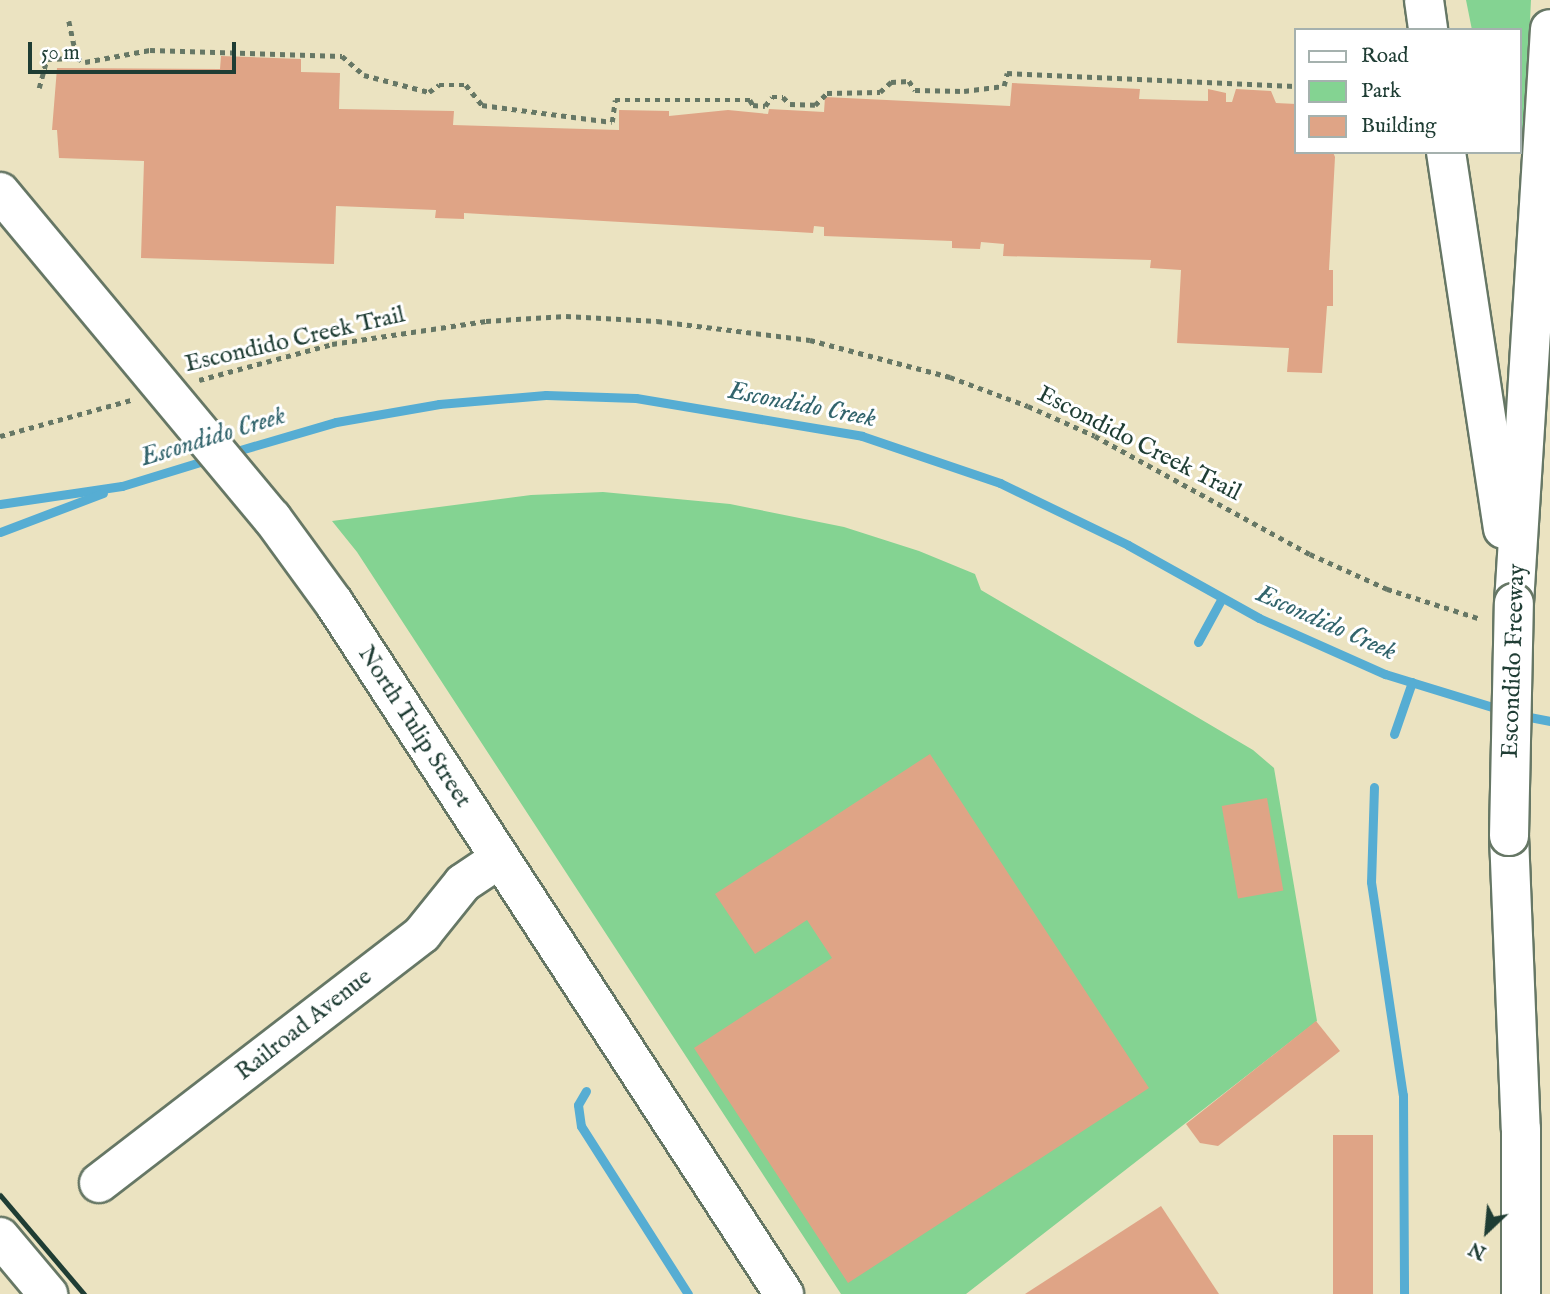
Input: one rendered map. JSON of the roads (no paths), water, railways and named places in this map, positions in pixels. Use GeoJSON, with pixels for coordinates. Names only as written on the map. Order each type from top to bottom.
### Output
{"type":"FeatureCollection","features":[{"type":"Feature","properties":{"kind":"main road"},"geometry":{"type":"LineString","coordinates":[[1424,0],[1428,28]]}},
{"type":"Feature","properties":{"kind":"main road","name":"Escondido Freeway"},"geometry":{"type":"LineString","coordinates":[[1521,1294],[1521,1129],[1509,836],[1504,613],[1550,29]]}},
{"type":"Feature","properties":{"kind":"main road"},"geometry":{"type":"LineString","coordinates":[[1446,154],[1504,613]]}},
{"type":"Feature","properties":{"kind":"main road","name":"North Tulip Street"},"geometry":{"type":"LineString","coordinates":[[0,192],[272,517],[334,603],[784,1294]]}},
{"type":"Feature","properties":{"kind":"main road","name":"Railroad Avenue"},"geometry":{"type":"LineString","coordinates":[[99,1183],[422,934],[463,883],[499,859]]}},
{"type":"Feature","properties":{"kind":"main road"},"geometry":{"type":"LineString","coordinates":[[0,1237],[48,1294]]}},
{"type":"Feature","properties":{"kind":"waterway","name":"Escondido Creek"},"geometry":{"type":"LineString","coordinates":[[230,453],[336,422],[439,404],[546,395],[636,398],[862,436],[1000,483],[1128,545],[1259,618],[1385,674],[1502,710]]}},
{"type":"Feature","properties":{"kind":"waterway","name":"Escondido Creek"},"geometry":{"type":"LineString","coordinates":[[0,504],[122,486],[210,459]]}},
{"type":"Feature","properties":{"kind":"waterway"},"geometry":{"type":"LineString","coordinates":[[0,532],[103,493]]}},
{"type":"Feature","properties":{"kind":"waterway"},"geometry":{"type":"LineString","coordinates":[[1198,642],[1222,598]]}},
{"type":"Feature","properties":{"kind":"waterway"},"geometry":{"type":"LineString","coordinates":[[1394,734],[1412,682]]}},
{"type":"Feature","properties":{"kind":"waterway","name":"Escondido Creek"},"geometry":{"type":"LineString","coordinates":[[1519,715],[1550,721]]}},
{"type":"Feature","properties":{"kind":"waterway"},"geometry":{"type":"LineString","coordinates":[[1374,787],[1371,882],[1403,1095],[1404,1294]]}},
{"type":"Feature","properties":{"kind":"waterway"},"geometry":{"type":"LineString","coordinates":[[586,1091],[578,1105],[581,1126],[688,1294]]}},
{"type":"Feature","properties":{"kind":"railway"},"geometry":{"type":"LineString","coordinates":[[0,1195],[84,1294]]}}]}
